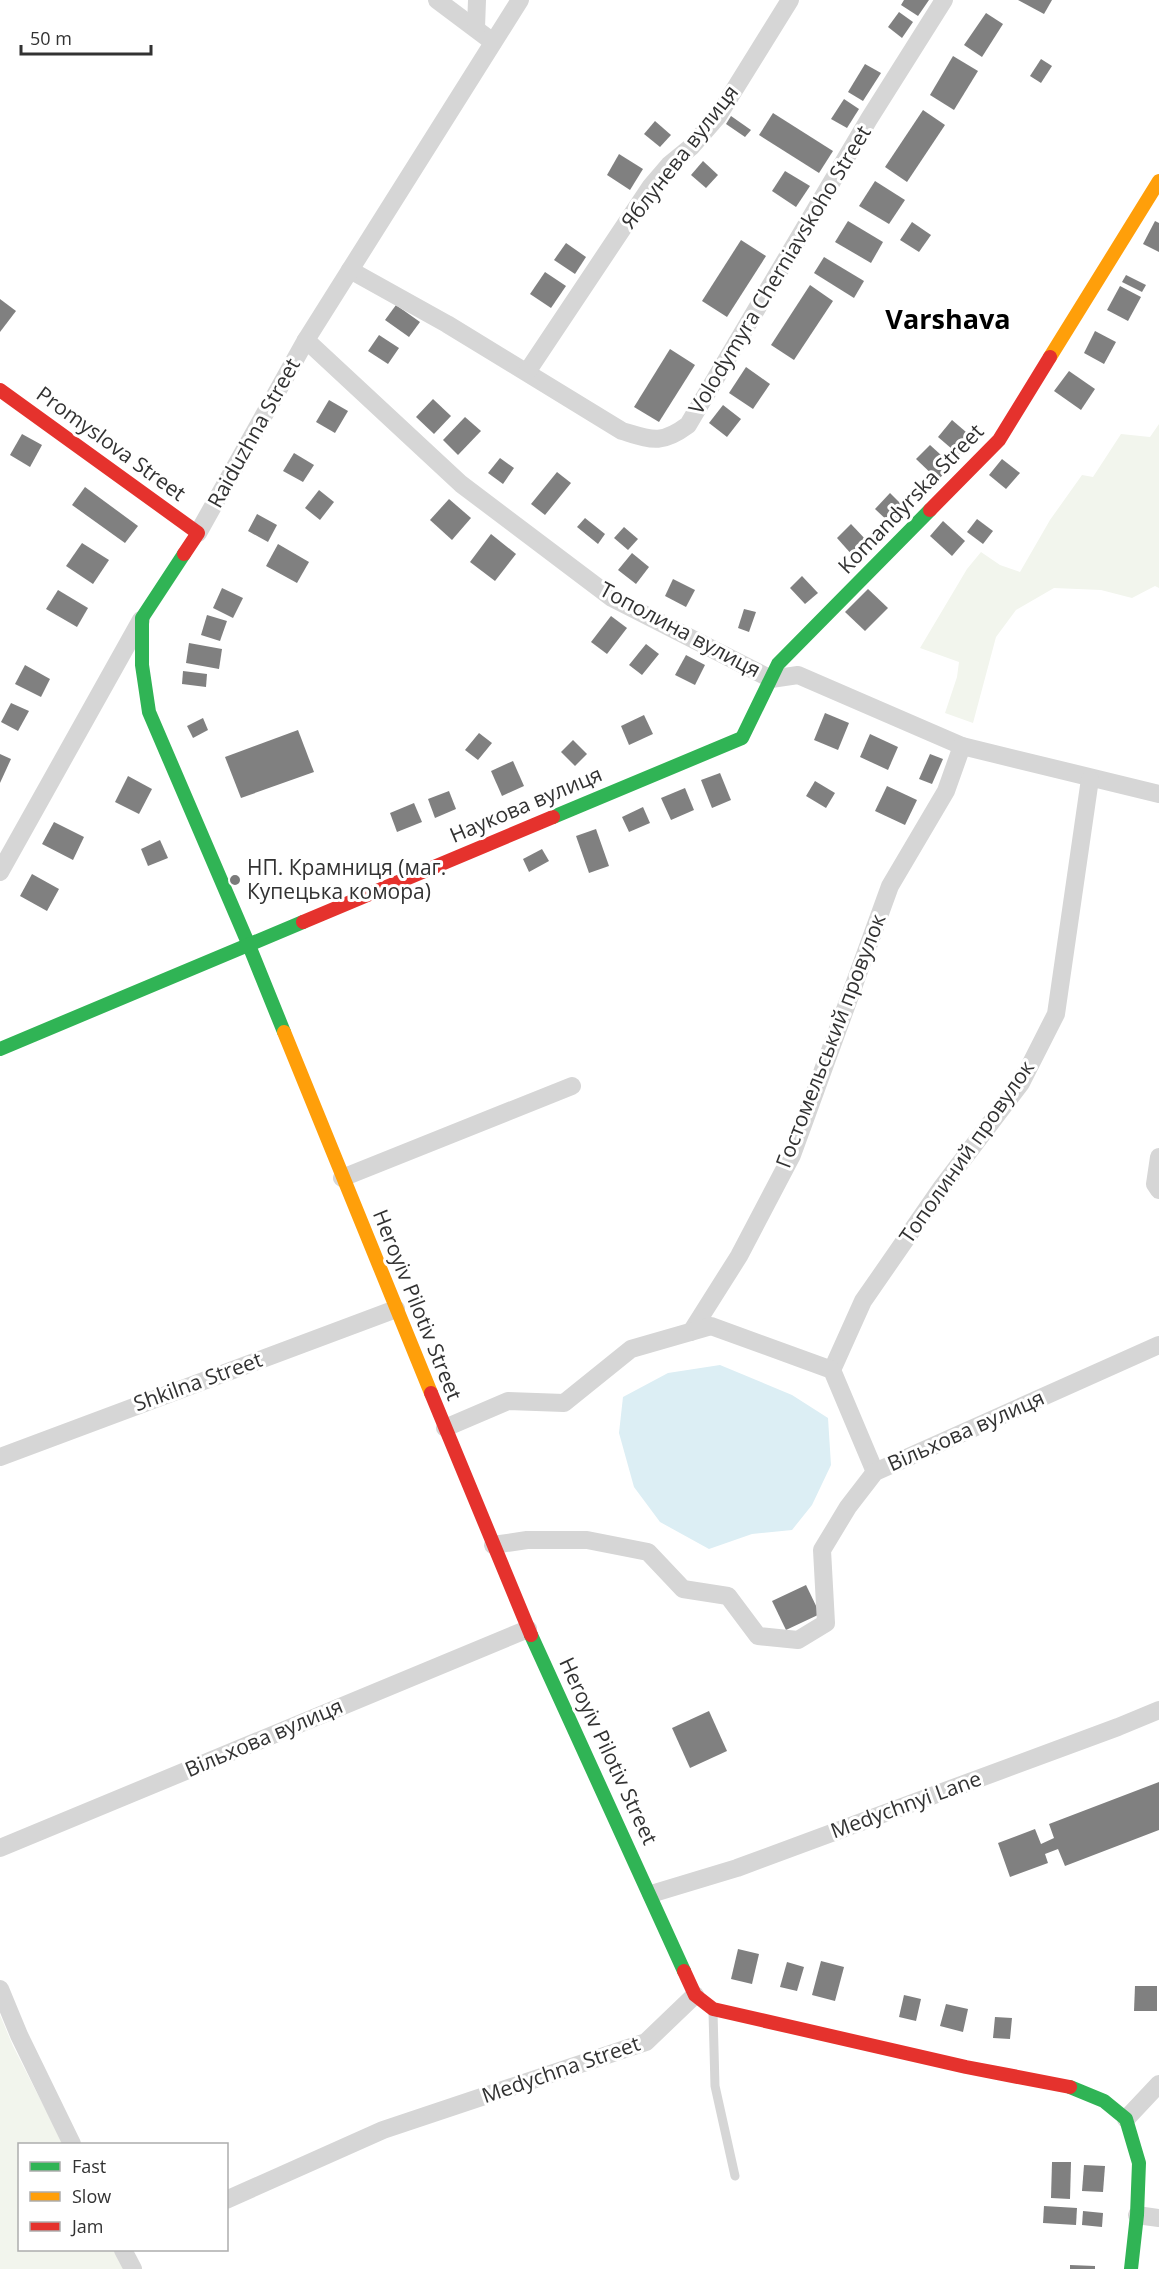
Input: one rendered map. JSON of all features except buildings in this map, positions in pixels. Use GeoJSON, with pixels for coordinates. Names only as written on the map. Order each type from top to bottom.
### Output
{"type":"FeatureCollection","features":[{"type":"Feature","properties":{"kind":"street"},"geometry":{"type":"LineString","coordinates":[[437,0],[493,42]]}},
{"type":"Feature","properties":{"kind":"street"},"geometry":{"type":"LineString","coordinates":[[476,28],[477,0]]}},
{"type":"Feature","properties":{"kind":"street","name":"Raiduzhna Street"},"geometry":{"type":"LineString","coordinates":[[0,872],[142,618],[198,533],[306,340],[520,0]]}},
{"type":"Feature","properties":{"kind":"street","name":"Яблунева вулиця"},"geometry":{"type":"LineString","coordinates":[[527,372],[651,186],[669,165],[691,147],[718,116],[790,0]]}},
{"type":"Feature","properties":{"kind":"street","name":"Volodymyra Cherniavskoho Street"},"geometry":{"type":"LineString","coordinates":[[350,270],[447,324],[622,430],[651,440],[673,436],[688,425],[869,119],[944,0]]}},
{"type":"Feature","properties":{"kind":"street","name":"Komandyrska Street"},"geometry":{"type":"LineString","coordinates":[[771,679],[778,664],[999,440],[1157,188]]}},
{"type":"Feature","properties":{"kind":"street","name":"Тополина вулиця"},"geometry":{"type":"LineString","coordinates":[[306,340],[461,484],[612,598],[771,679],[798,675],[962,746],[1159,794]]}},
{"type":"Feature","properties":{"kind":"street","name":"Promyslova Street"},"geometry":{"type":"LineString","coordinates":[[0,390],[198,533]]}},
{"type":"Feature","properties":{"kind":"street","name":"Heroyiv Pilotiv Street"},"geometry":{"type":"LineString","coordinates":[[142,618],[142,666],[148,712],[248,943],[528,1629],[651,1894],[695,1995]]}},
{"type":"Feature","properties":{"kind":"street","name":"Наукова вулиця"},"geometry":{"type":"LineString","coordinates":[[0,1049],[248,943],[742,738],[771,679]]}},
{"type":"Feature","properties":{"kind":"street","name":"Гостомельський провулок"},"geometry":{"type":"LineString","coordinates":[[691,1332],[739,1256],[792,1155],[890,886],[946,791],[962,746]]}},
{"type":"Feature","properties":{"kind":"street","name":"Тополиний провулок"},"geometry":{"type":"LineString","coordinates":[[832,1370],[863,1301],[942,1187],[1021,1083],[1056,1014],[1090,779]]}},
{"type":"Feature","properties":{"kind":"street"},"geometry":{"type":"LineString","coordinates":[[342,1178],[422,1144],[572,1086]]}},
{"type":"Feature","properties":{"kind":"street"},"geometry":{"type":"LineString","coordinates":[[1159,1157],[1155,1184],[1159,1190]]}},
{"type":"Feature","properties":{"kind":"street","name":"Shkilna Street"},"geometry":{"type":"LineString","coordinates":[[0,1457],[396,1309]]}},
{"type":"Feature","properties":{"kind":"street"},"geometry":{"type":"LineString","coordinates":[[445,1428],[508,1401],[564,1403],[631,1349],[711,1326],[832,1370],[875,1472]]}},
{"type":"Feature","properties":{"kind":"street","name":"Вільхова вулиця"},"geometry":{"type":"LineString","coordinates":[[493,1545],[527,1540],[587,1540],[648,1552],[683,1589],[728,1596],[758,1636],[798,1640],[826,1623],[822,1550],[848,1507],[875,1472],[1159,1345]]}},
{"type":"Feature","properties":{"kind":"street","name":"Вільхова вулиця"},"geometry":{"type":"LineString","coordinates":[[0,1848],[528,1629]]}},
{"type":"Feature","properties":{"kind":"street","name":"Medychnyi Lane"},"geometry":{"type":"LineString","coordinates":[[651,1894],[737,1868],[1159,1710]]}},
{"type":"Feature","properties":{"kind":"street"},"geometry":{"type":"LineString","coordinates":[[0,1989],[19,2035],[71,2143]]}},
{"type":"Feature","properties":{"kind":"street"},"geometry":{"type":"LineString","coordinates":[[695,1995],[713,2009],[966,2067],[1076,2088],[1104,2101],[1126,2119],[1139,2163],[1137,2215],[1131,2269]]}},
{"type":"Feature","properties":{"kind":"street","name":"Medychna Street"},"geometry":{"type":"LineString","coordinates":[[228,2199],[383,2130],[646,2042],[695,1995]]}},
{"type":"Feature","properties":{"kind":"street"},"geometry":{"type":"LineString","coordinates":[[1126,2119],[1159,2084]]}},
{"type":"Feature","properties":{"kind":"street"},"geometry":{"type":"LineString","coordinates":[[1137,2215],[1159,2218]]}},
{"type":"Feature","properties":{"kind":"street"},"geometry":{"type":"LineString","coordinates":[[124,2251],[133,2269]]}},
{"type":"Feature","properties":{"kind":"lane"},"geometry":{"type":"LineString","coordinates":[[713,2009],[716,2086],[735,2176]]}},
{"type":"Feature","properties":{"kind":"shaded area"},"geometry":{"type":"Polygon","coordinates":[[[1159,424],[1159,588],[1155,586],[1132,598],[1101,590],[1054,588],[1016,610],[996,637],[973,723],[945,713],[957,677],[959,662],[920,648],[967,569],[981,552],[1000,565],[1020,572],[1050,520],[1082,475],[1093,477],[1121,434],[1150,437],[1159,424]]]}},
{"type":"Feature","properties":{"kind":"shaded area"},"geometry":{"type":"Polygon","coordinates":[[[720,1365],[792,1395],[828,1418],[831,1465],[812,1505],[792,1530],[752,1534],[709,1549],[660,1522],[634,1487],[619,1433],[623,1397],[668,1373],[720,1365]]]}},
{"type":"Feature","properties":{"kind":"shaded area"},"geometry":{"type":"Polygon","coordinates":[[[0,2015],[13,2046],[62,2143],[18,2143],[18,2251],[115,2251],[124,2269],[0,2269],[0,2015]]]}},
{"type":"Feature","properties":{"kind":"traffic: fast"},"geometry":{"type":"LineString","coordinates":[[553,817],[742,738],[778,664],[930,510]]}},
{"type":"Feature","properties":{"kind":"traffic: fast"},"geometry":{"type":"LineString","coordinates":[[184,554],[142,618],[142,665],[149,712],[284,1032]]}},
{"type":"Feature","properties":{"kind":"traffic: fast"},"geometry":{"type":"LineString","coordinates":[[0,1049],[303,922]]}},
{"type":"Feature","properties":{"kind":"traffic: fast"},"geometry":{"type":"LineString","coordinates":[[531,1635],[684,1971]]}},
{"type":"Feature","properties":{"kind":"traffic: fast"},"geometry":{"type":"LineString","coordinates":[[1070,2087],[1104,2101],[1126,2119],[1139,2163],[1137,2215],[1131,2269]]}},
{"type":"Feature","properties":{"kind":"traffic: slow"},"geometry":{"type":"LineString","coordinates":[[1050,357],[1159,181]]}},
{"type":"Feature","properties":{"kind":"traffic: slow"},"geometry":{"type":"LineString","coordinates":[[284,1032],[431,1393]]}},
{"type":"Feature","properties":{"kind":"traffic: jam"},"geometry":{"type":"LineString","coordinates":[[930,510],[999,440],[1050,357]]}},
{"type":"Feature","properties":{"kind":"traffic: jam"},"geometry":{"type":"LineString","coordinates":[[0,390],[198,533],[184,554]]}},
{"type":"Feature","properties":{"kind":"traffic: jam"},"geometry":{"type":"LineString","coordinates":[[303,922],[553,817]]}},
{"type":"Feature","properties":{"kind":"traffic: jam"},"geometry":{"type":"LineString","coordinates":[[431,1393],[531,1635]]}},
{"type":"Feature","properties":{"kind":"traffic: jam"},"geometry":{"type":"LineString","coordinates":[[684,1971],[695,1995],[713,2009],[966,2067],[1070,2087]]}},
{"type":"Feature","properties":{"kind":"place","name":"НП. Крамниця (маг. Купецька комора)"},"geometry":{"type":"Point","coordinates":[235,880]}},
{"type":"Feature","properties":{"kind":"district","name":"Varshava"},"geometry":{"type":"Point","coordinates":[948,320]}}]}
